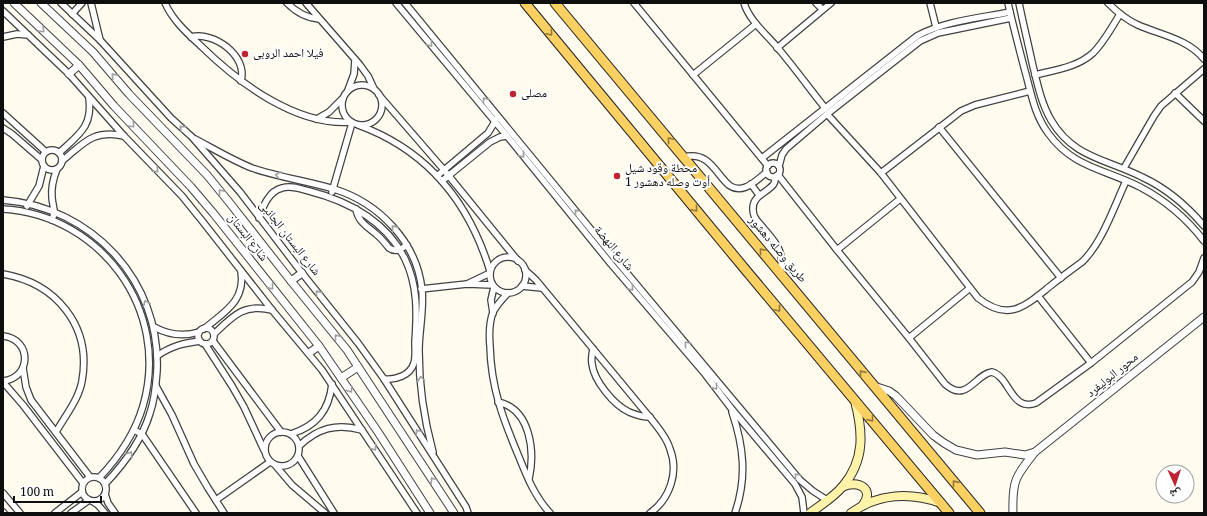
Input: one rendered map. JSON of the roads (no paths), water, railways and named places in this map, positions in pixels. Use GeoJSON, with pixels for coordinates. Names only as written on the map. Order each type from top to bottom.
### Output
{"type":"FeatureCollection","features":[{"type":"Feature","properties":{"kind":"main road"},"geometry":{"type":"LineString","coordinates":[[525,3],[949,513]]}},
{"type":"Feature","properties":{"kind":"main road","name":"طريق وصله دهشور"},"geometry":{"type":"LineString","coordinates":[[555,3],[980,513]]}},
{"type":"Feature","properties":{"kind":"main road"},"geometry":{"type":"LineString","coordinates":[[810,513],[842,487],[853,470],[860,451],[861,438],[860,424],[854,399]]}},
{"type":"Feature","properties":{"kind":"main road"},"geometry":{"type":"LineString","coordinates":[[842,487],[851,483],[856,483],[864,487],[867,496],[863,505]]}},
{"type":"Feature","properties":{"kind":"main road"},"geometry":{"type":"LineString","coordinates":[[851,513],[863,505],[880,499],[900,496],[921,497],[941,503]]}},
{"type":"Feature","properties":{"kind":"street","name":"شارع البستان"},"geometry":{"type":"LineString","coordinates":[[14,3],[79,66],[114,106],[196,193],[319,346],[342,378],[430,513]]}},
{"type":"Feature","properties":{"kind":"street","name":"شارع البستان"},"geometry":{"type":"LineString","coordinates":[[41,3],[93,52],[129,94],[207,175],[229,202],[334,333],[358,366],[454,513]]}},
{"type":"Feature","properties":{"kind":"street","name":"شارع البستان الجانبى"},"geometry":{"type":"LineString","coordinates":[[61,3],[100,40],[171,118],[192,137],[240,192],[358,343],[435,458],[466,507],[468,513]]}},
{"type":"Feature","properties":{"kind":"street"},"geometry":{"type":"LineString","coordinates":[[72,14],[82,3]]}},
{"type":"Feature","properties":{"kind":"street"},"geometry":{"type":"LineString","coordinates":[[91,3],[100,40]]}},
{"type":"Feature","properties":{"kind":"street"},"geometry":{"type":"LineString","coordinates":[[165,3],[175,20],[190,37],[218,62],[241,81],[280,104],[317,119],[354,124],[370,124],[378,117],[382,106],[379,95]]}},
{"type":"Feature","properties":{"kind":"street"},"geometry":{"type":"LineString","coordinates":[[287,3],[301,15],[319,19]]}},
{"type":"Feature","properties":{"kind":"street"},"geometry":{"type":"LineString","coordinates":[[306,3],[368,76],[374,89],[444,170],[521,263],[525,270],[542,288],[664,435],[672,456],[672,478],[668,493],[660,505],[650,513]]}},
{"type":"Feature","properties":{"kind":"street","name":"شارع النهضة"},"geometry":{"type":"LineString","coordinates":[[396,3],[606,258],[800,480],[827,500]]}},
{"type":"Feature","properties":{"kind":"street","name":"شارع النهضة"},"geometry":{"type":"LineString","coordinates":[[405,3],[500,117],[707,372],[731,408],[795,484],[802,497],[804,513]]}},
{"type":"Feature","properties":{"kind":"street"},"geometry":{"type":"LineString","coordinates":[[634,3],[768,166],[767,172],[745,187],[740,188],[730,186],[726,183],[706,159],[695,155],[684,156]]}},
{"type":"Feature","properties":{"kind":"street"},"geometry":{"type":"LineString","coordinates":[[744,3],[756,24],[777,48],[826,111],[881,173],[978,298],[988,305],[999,310],[1011,310],[1022,307],[1082,262],[1094,248],[1126,181]]}},
{"type":"Feature","properties":{"kind":"street"},"geometry":{"type":"LineString","coordinates":[[816,3],[822,9]]}},
{"type":"Feature","properties":{"kind":"street"},"geometry":{"type":"LineString","coordinates":[[777,48],[831,3]]}},
{"type":"Feature","properties":{"kind":"street"},"geometry":{"type":"LineString","coordinates":[[930,3],[936,27]]}},
{"type":"Feature","properties":{"kind":"street"},"geometry":{"type":"LineString","coordinates":[[1008,3],[1033,104],[1048,134],[1072,157],[1086,165],[1140,187],[1177,212],[1188,222],[1204,242],[1204,247]]}},
{"type":"Feature","properties":{"kind":"street"},"geometry":{"type":"LineString","coordinates":[[1019,3],[1042,100],[1055,127],[1077,148],[1090,156],[1124,168],[1170,194],[1194,214],[1204,226]]}},
{"type":"Feature","properties":{"kind":"street"},"geometry":{"type":"LineString","coordinates":[[1108,3],[1120,14],[1137,25],[1188,45],[1197,51],[1204,59]]}},
{"type":"Feature","properties":{"kind":"street"},"geometry":{"type":"LineString","coordinates":[[3,10],[69,74],[124,136],[182,196],[272,310],[309,353],[332,384],[417,513]]}},
{"type":"Feature","properties":{"kind":"street"},"geometry":{"type":"LineString","coordinates":[[780,272],[782,262],[780,250],[756,219],[752,208],[759,195],[774,184],[780,171],[779,166],[782,155],[786,149],[826,111],[913,39],[926,31],[936,27],[1010,12]]}},
{"type":"Feature","properties":{"kind":"street"},"geometry":{"type":"LineString","coordinates":[[1035,75],[1075,64],[1087,58],[1097,48],[1120,14]]}},
{"type":"Feature","properties":{"kind":"street"},"geometry":{"type":"LineString","coordinates":[[762,158],[920,41],[938,33],[1011,18]]}},
{"type":"Feature","properties":{"kind":"street"},"geometry":{"type":"LineString","coordinates":[[414,25],[420,20]]}},
{"type":"Feature","properties":{"kind":"street"},"geometry":{"type":"LineString","coordinates":[[694,75],[756,24]]}},
{"type":"Feature","properties":{"kind":"street"},"geometry":{"type":"LineString","coordinates":[[3,38],[17,34],[29,36]]}},
{"type":"Feature","properties":{"kind":"street"},"geometry":{"type":"LineString","coordinates":[[190,37],[200,35],[210,37],[222,44],[237,58],[241,65],[241,81]]}},
{"type":"Feature","properties":{"kind":"street"},"geometry":{"type":"LineString","coordinates":[[317,119],[329,112],[342,99],[354,74],[355,60]]}},
{"type":"Feature","properties":{"kind":"street"},"geometry":{"type":"LineString","coordinates":[[69,74],[79,66]]}},
{"type":"Feature","properties":{"kind":"street"},"geometry":{"type":"LineString","coordinates":[[1124,168],[1154,116],[1162,106],[1204,69]]}},
{"type":"Feature","properties":{"kind":"street"},"geometry":{"type":"LineString","coordinates":[[347,91],[360,85],[374,89]]}},
{"type":"Feature","properties":{"kind":"street"},"geometry":{"type":"LineString","coordinates":[[881,173],[956,113],[965,108],[1030,91]]}},
{"type":"Feature","properties":{"kind":"street"},"geometry":{"type":"LineString","coordinates":[[1175,93],[1204,121]]}},
{"type":"Feature","properties":{"kind":"street"},"geometry":{"type":"LineString","coordinates":[[59,153],[82,132],[86,126],[90,112],[89,97]]}},
{"type":"Feature","properties":{"kind":"street"},"geometry":{"type":"LineString","coordinates":[[342,99],[342,112],[344,116],[354,124],[378,133],[397,143],[418,158],[442,180],[460,204],[471,223],[490,272]]}},
{"type":"Feature","properties":{"kind":"street"},"geometry":{"type":"LineString","coordinates":[[3,113],[46,152]]}},
{"type":"Feature","properties":{"kind":"street"},"geometry":{"type":"LineString","coordinates":[[437,176],[485,136],[500,117]]}},
{"type":"Feature","properties":{"kind":"street"},"geometry":{"type":"LineString","coordinates":[[331,197],[354,124]]}},
{"type":"Feature","properties":{"kind":"street"},"geometry":{"type":"LineString","coordinates":[[939,127],[1061,278]]}},
{"type":"Feature","properties":{"kind":"street"},"geometry":{"type":"LineString","coordinates":[[3,128],[42,160],[44,166],[48,170],[57,169]]}},
{"type":"Feature","properties":{"kind":"street"},"geometry":{"type":"LineString","coordinates":[[52,220],[55,212],[52,198],[54,176],[62,161],[88,139],[102,134],[116,134],[124,136]]}},
{"type":"Feature","properties":{"kind":"street"},"geometry":{"type":"LineString","coordinates":[[442,180],[490,142],[500,137],[507,136]]}},
{"type":"Feature","properties":{"kind":"street"},"geometry":{"type":"LineString","coordinates":[[192,137],[252,168],[333,189],[353,198],[373,209],[391,224],[407,245],[417,268],[421,290],[422,311],[419,349],[420,374],[426,420],[435,458]]}},
{"type":"Feature","properties":{"kind":"street"},"geometry":{"type":"LineString","coordinates":[[42,160],[46,152],[51,150],[59,153],[62,161]]}},
{"type":"Feature","properties":{"kind":"street"},"geometry":{"type":"LineString","coordinates":[[768,166],[774,163],[779,166]]}},
{"type":"Feature","properties":{"kind":"street"},"geometry":{"type":"LineString","coordinates":[[26,212],[28,204],[39,186],[44,166]]}},
{"type":"Feature","properties":{"kind":"street"},"geometry":{"type":"LineString","coordinates":[[767,172],[770,176],[777,176]]}},
{"type":"Feature","properties":{"kind":"street"},"geometry":{"type":"LineString","coordinates":[[777,176],[949,388],[960,391],[965,390],[987,373],[992,372],[998,374],[1021,403],[1028,405],[1036,403],[1091,363],[1192,282],[1199,272],[1204,258]]}},
{"type":"Feature","properties":{"kind":"street"},"geometry":{"type":"LineString","coordinates":[[750,184],[759,195]]}},
{"type":"Feature","properties":{"kind":"street"},"geometry":{"type":"LineString","coordinates":[[259,218],[271,195],[288,186],[331,197],[356,209],[368,216],[392,238],[400,249],[411,273],[416,295],[417,312],[414,360],[412,368],[403,376],[384,380]]}},
{"type":"Feature","properties":{"kind":"street"},"geometry":{"type":"LineString","coordinates":[[837,250],[900,198]]}},
{"type":"Feature","properties":{"kind":"street"},"geometry":{"type":"LineString","coordinates":[[3,200],[28,204],[55,212],[83,226],[118,257],[136,282],[147,307],[154,327],[157,356],[156,386],[150,413],[142,434],[126,460],[106,484],[108,503],[115,513]]}},
{"type":"Feature","properties":{"kind":"street"},"geometry":{"type":"LineString","coordinates":[[3,209],[26,212],[52,220],[84,237],[97,247],[120,272],[136,299],[145,327],[148,343],[149,376],[147,391],[134,430],[118,456],[99,478]]}},
{"type":"Feature","properties":{"kind":"street"},"geometry":{"type":"LineString","coordinates":[[356,209],[361,222],[377,235],[389,248],[394,251],[407,245]]}},
{"type":"Feature","properties":{"kind":"street"},"geometry":{"type":"LineString","coordinates":[[518,260],[509,257],[499,259],[492,266],[490,279],[493,286],[500,292],[508,293],[516,291],[522,286],[525,279],[525,270]]}},
{"type":"Feature","properties":{"kind":"street"},"geometry":{"type":"LineString","coordinates":[[241,271],[242,286],[240,294],[236,300],[198,335],[240,400],[267,458],[292,485],[325,513]]}},
{"type":"Feature","properties":{"kind":"street"},"geometry":{"type":"LineString","coordinates":[[467,284],[490,272]]}},
{"type":"Feature","properties":{"kind":"street"},"geometry":{"type":"LineString","coordinates":[[291,281],[302,273]]}},
{"type":"Feature","properties":{"kind":"street"},"geometry":{"type":"LineString","coordinates":[[3,274],[22,278],[39,286],[54,296],[67,310],[76,326],[82,344],[82,382],[76,399],[56,432]]}},
{"type":"Feature","properties":{"kind":"street"},"geometry":{"type":"LineString","coordinates":[[129,286],[136,282]]}},
{"type":"Feature","properties":{"kind":"street"},"geometry":{"type":"LineString","coordinates":[[421,290],[467,284],[493,286]]}},
{"type":"Feature","properties":{"kind":"street"},"geometry":{"type":"LineString","coordinates":[[493,286],[491,300],[493,313]]}},
{"type":"Feature","properties":{"kind":"street"},"geometry":{"type":"LineString","coordinates":[[522,286],[542,288]]}},
{"type":"Feature","properties":{"kind":"street"},"geometry":{"type":"LineString","coordinates":[[909,338],[970,288]]}},
{"type":"Feature","properties":{"kind":"street"},"geometry":{"type":"LineString","coordinates":[[508,293],[501,300],[493,313],[490,327],[490,356],[493,384],[511,439],[539,500],[550,513]]}},
{"type":"Feature","properties":{"kind":"street"},"geometry":{"type":"LineString","coordinates":[[1038,296],[1091,363]]}},
{"type":"Feature","properties":{"kind":"street"},"geometry":{"type":"LineString","coordinates":[[272,310],[255,308],[239,312],[214,334],[213,341],[281,432]]}},
{"type":"Feature","properties":{"kind":"street","name":"محور البوليفرد"},"geometry":{"type":"LineString","coordinates":[[1013,513],[1012,496],[1015,481],[1022,467],[1035,452],[1204,317]]}},
{"type":"Feature","properties":{"kind":"street"},"geometry":{"type":"LineString","coordinates":[[154,327],[162,332],[176,335],[190,335],[210,329],[214,334]]}},
{"type":"Feature","properties":{"kind":"street"},"geometry":{"type":"LineString","coordinates":[[3,336],[12,338],[22,347],[25,354],[24,381],[31,400],[90,477]]}},
{"type":"Feature","properties":{"kind":"street"},"geometry":{"type":"LineString","coordinates":[[157,356],[173,346],[191,342],[209,344],[213,341]]}},
{"type":"Feature","properties":{"kind":"street"},"geometry":{"type":"LineString","coordinates":[[309,353],[319,346]]}},
{"type":"Feature","properties":{"kind":"street"},"geometry":{"type":"LineString","coordinates":[[593,349],[591,358],[593,368],[599,381],[610,397],[629,412],[636,415],[650,417]]}},
{"type":"Feature","properties":{"kind":"street"},"geometry":{"type":"LineString","coordinates":[[342,378],[358,366]]}},
{"type":"Feature","properties":{"kind":"street"},"geometry":{"type":"LineString","coordinates":[[24,368],[15,378],[3,382],[23,405],[83,483]]}},
{"type":"Feature","properties":{"kind":"street"},"geometry":{"type":"LineString","coordinates":[[264,450],[266,442],[274,434],[281,432],[291,434],[307,428],[320,416],[329,401],[332,384]]}},
{"type":"Feature","properties":{"kind":"street"},"geometry":{"type":"LineString","coordinates":[[156,386],[172,415],[194,464],[224,513]]}},
{"type":"Feature","properties":{"kind":"street"},"geometry":{"type":"LineString","coordinates":[[873,386],[881,388],[896,396],[933,435],[956,450],[976,455],[1005,452],[1020,455],[1035,452]]}},
{"type":"Feature","properties":{"kind":"street"},"geometry":{"type":"LineString","coordinates":[[498,402],[514,410],[526,427],[532,456],[529,479]]}},
{"type":"Feature","properties":{"kind":"street"},"geometry":{"type":"LineString","coordinates":[[731,408],[741,444],[743,468],[741,491],[735,513]]}},
{"type":"Feature","properties":{"kind":"street"},"geometry":{"type":"LineString","coordinates":[[299,446],[314,434],[328,429],[342,426],[362,430]]}},
{"type":"Feature","properties":{"kind":"street"},"geometry":{"type":"LineString","coordinates":[[134,430],[142,434],[196,513]]}},
{"type":"Feature","properties":{"kind":"street"},"geometry":{"type":"LineString","coordinates":[[272,464],[281,467],[288,466],[294,462],[298,456],[299,446],[291,434]]}},
{"type":"Feature","properties":{"kind":"street"},"geometry":{"type":"LineString","coordinates":[[298,456],[334,513]]}},
{"type":"Feature","properties":{"kind":"street"},"geometry":{"type":"LineString","coordinates":[[216,500],[272,464]]}},
{"type":"Feature","properties":{"kind":"street"},"geometry":{"type":"LineString","coordinates":[[56,513],[82,492],[83,483],[90,477],[95,476],[106,484]]}},
{"type":"Feature","properties":{"kind":"street"},"geometry":{"type":"LineString","coordinates":[[82,492],[105,513]]}},
{"type":"Feature","properties":{"kind":"street"},"geometry":{"type":"LineString","coordinates":[[3,493],[20,513]]}},
{"type":"Feature","properties":{"kind":"street"},"geometry":{"type":"LineString","coordinates":[[71,513],[90,500],[101,499],[106,494]]}},
{"type":"Feature","properties":{"kind":"place","name":"فيلا احمد الروبى"},"geometry":{"type":"Point","coordinates":[245,54]}},
{"type":"Feature","properties":{"kind":"place","name":"مصلى"},"geometry":{"type":"Point","coordinates":[513,94]}},
{"type":"Feature","properties":{"kind":"place","name":"محطة وقود شيل أوت وصله دهشور 1"},"geometry":{"type":"Point","coordinates":[617,176]}}]}
